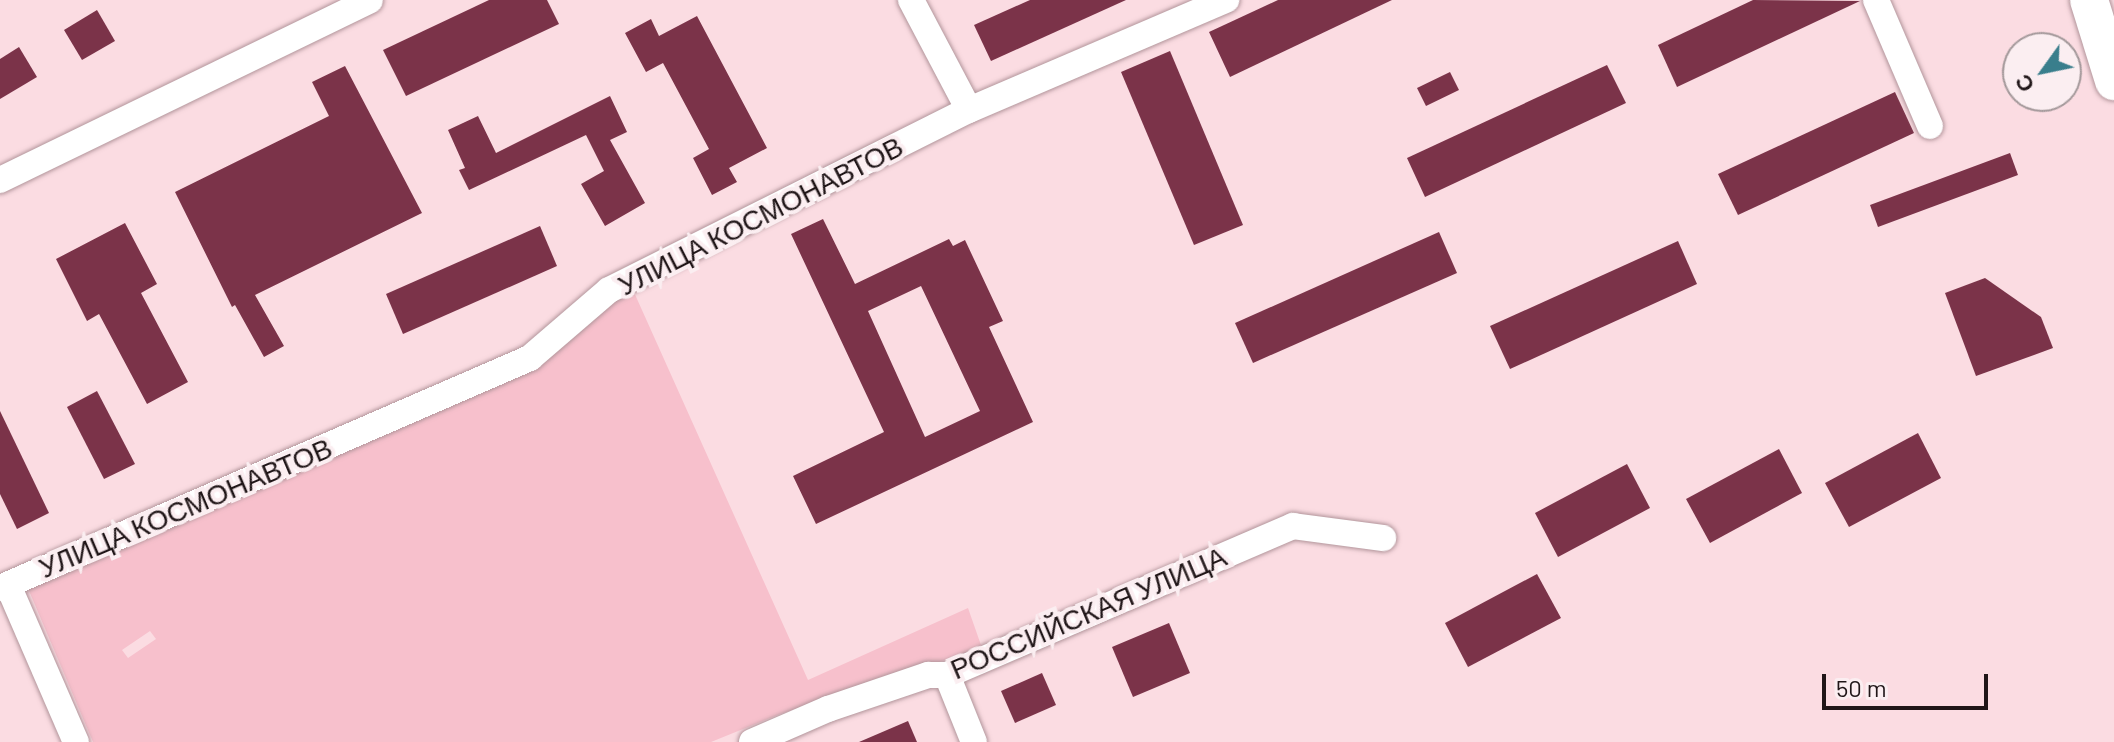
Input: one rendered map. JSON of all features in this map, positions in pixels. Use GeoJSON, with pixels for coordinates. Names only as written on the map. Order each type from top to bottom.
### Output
{"type":"FeatureCollection","features":[{"type":"Feature","properties":{"kind":"street"},"geometry":{"type":"LineString","coordinates":[[0,180],[370,0]]}},
{"type":"Feature","properties":{"kind":"street"},"geometry":{"type":"LineString","coordinates":[[911,0],[969,110]]}},
{"type":"Feature","properties":{"kind":"street","name":"УЛИЦА КОСМОНАВТОВ"},"geometry":{"type":"LineString","coordinates":[[4,586],[530,358],[609,290],[969,110],[1226,0]]}},
{"type":"Feature","properties":{"kind":"street"},"geometry":{"type":"LineString","coordinates":[[1876,0],[1930,126]]}},
{"type":"Feature","properties":{"kind":"street"},"geometry":{"type":"LineString","coordinates":[[2089,0],[2114,81]]}},
{"type":"Feature","properties":{"kind":"street","name":"РОССИЙСКАЯ УЛИЦА"},"geometry":{"type":"LineString","coordinates":[[752,742],[828,709],[928,675],[947,675],[1293,526],[1383,538]]}},
{"type":"Feature","properties":{"kind":"street"},"geometry":{"type":"LineString","coordinates":[[4,586],[76,742]]}},
{"type":"Feature","properties":{"kind":"street"},"geometry":{"type":"LineString","coordinates":[[947,675],[974,742]]}},
{"type":"Feature","properties":{"kind":"shaded area"},"geometry":{"type":"Polygon","coordinates":[[[633,290],[808,680],[968,608],[982,648],[780,714],[711,742],[93,742],[27,586],[369,434],[633,290]],[[150,631],[122,650],[128,658],[156,639],[150,631]]]}},
{"type":"Feature","properties":{"kind":"building"},"geometry":{"type":"Polygon","coordinates":[[[489,0],[547,0],[559,24],[406,96],[383,50],[489,0]]]}},
{"type":"Feature","properties":{"kind":"building"},"geometry":{"type":"Polygon","coordinates":[[[1030,0],[1126,0],[991,61],[974,25],[1030,0]]]}},
{"type":"Feature","properties":{"kind":"building"},"geometry":{"type":"Polygon","coordinates":[[[1278,0],[1392,0],[1230,77],[1209,32],[1278,0]]]}},
{"type":"Feature","properties":{"kind":"building"},"geometry":{"type":"Polygon","coordinates":[[[1753,0],[1860,1],[1677,87],[1658,45],[1753,0]]]}},
{"type":"Feature","properties":{"kind":"building"},"geometry":{"type":"Polygon","coordinates":[[[97,10],[115,41],[82,60],[64,30],[97,10]]]}},
{"type":"Feature","properties":{"kind":"building"},"geometry":{"type":"Polygon","coordinates":[[[697,16],[767,148],[729,168],[737,182],[712,195],[693,158],[709,149],[663,63],[646,72],[625,33],[651,19],[659,36],[697,16]]]}},
{"type":"Feature","properties":{"kind":"building"},"geometry":{"type":"Polygon","coordinates":[[[19,47],[37,77],[0,99],[0,59],[19,47]]]}},
{"type":"Feature","properties":{"kind":"building"},"geometry":{"type":"Polygon","coordinates":[[[1170,51],[1243,225],[1194,245],[1121,72],[1170,51]]]}},
{"type":"Feature","properties":{"kind":"building"},"geometry":{"type":"Polygon","coordinates":[[[1607,65],[1626,103],[1425,197],[1407,158],[1607,65]]]}},
{"type":"Feature","properties":{"kind":"building"},"geometry":{"type":"Polygon","coordinates":[[[345,66],[422,213],[255,295],[284,346],[264,357],[235,305],[232,307],[175,192],[329,116],[312,82],[345,66]]]}},
{"type":"Feature","properties":{"kind":"building"},"geometry":{"type":"Polygon","coordinates":[[[1450,72],[1459,90],[1426,106],[1417,88],[1450,72]]]}},
{"type":"Feature","properties":{"kind":"building"},"geometry":{"type":"Polygon","coordinates":[[[1895,92],[1914,133],[1738,215],[1718,174],[1895,92]]]}},
{"type":"Feature","properties":{"kind":"building"},"geometry":{"type":"Polygon","coordinates":[[[610,96],[627,132],[610,140],[645,203],[605,226],[581,184],[604,171],[586,135],[469,190],[459,170],[465,168],[448,130],[478,116],[496,153],[610,96]]]}},
{"type":"Feature","properties":{"kind":"building"},"geometry":{"type":"Polygon","coordinates":[[[2010,153],[2018,175],[1878,227],[1870,205],[2010,153]]]}},
{"type":"Feature","properties":{"kind":"building"},"geometry":{"type":"Polygon","coordinates":[[[823,219],[855,284],[949,239],[953,246],[965,240],[1003,321],[989,327],[1033,422],[816,524],[793,476],[884,432],[791,234],[823,219]],[[921,286],[868,311],[925,437],[980,411],[921,286]]]}},
{"type":"Feature","properties":{"kind":"building"},"geometry":{"type":"Polygon","coordinates":[[[125,223],[157,284],[141,293],[188,382],[147,404],[99,314],[87,321],[56,259],[125,223]]]}},
{"type":"Feature","properties":{"kind":"building"},"geometry":{"type":"Polygon","coordinates":[[[540,226],[557,266],[403,334],[386,294],[540,226]]]}},
{"type":"Feature","properties":{"kind":"building"},"geometry":{"type":"Polygon","coordinates":[[[1439,232],[1457,273],[1253,363],[1235,323],[1439,232]]]}},
{"type":"Feature","properties":{"kind":"building"},"geometry":{"type":"Polygon","coordinates":[[[1678,241],[1697,284],[1510,369],[1490,326],[1678,241]]]}},
{"type":"Feature","properties":{"kind":"building"},"geometry":{"type":"Polygon","coordinates":[[[1985,278],[2041,317],[2053,348],[1976,376],[1945,293],[1985,278]]]}},
{"type":"Feature","properties":{"kind":"building"},"geometry":{"type":"Polygon","coordinates":[[[97,391],[135,464],[104,479],[67,407],[97,391]]]}},
{"type":"Feature","properties":{"kind":"building"},"geometry":{"type":"Polygon","coordinates":[[[0,411],[49,513],[17,529],[0,494],[0,411]]]}},
{"type":"Feature","properties":{"kind":"building"},"geometry":{"type":"Polygon","coordinates":[[[1918,433],[1941,478],[1849,527],[1825,483],[1918,433]]]}},
{"type":"Feature","properties":{"kind":"building"},"geometry":{"type":"Polygon","coordinates":[[[1779,449],[1802,493],[1710,543],[1686,499],[1779,449]]]}},
{"type":"Feature","properties":{"kind":"building"},"geometry":{"type":"Polygon","coordinates":[[[1627,464],[1650,508],[1558,557],[1535,513],[1627,464]]]}},
{"type":"Feature","properties":{"kind":"building"},"geometry":{"type":"Polygon","coordinates":[[[1537,574],[1561,618],[1468,667],[1445,623],[1537,574]]]}},
{"type":"Feature","properties":{"kind":"building"},"geometry":{"type":"Polygon","coordinates":[[[1169,623],[1190,673],[1133,697],[1112,647],[1169,623]]]}},
{"type":"Feature","properties":{"kind":"building"},"geometry":{"type":"Polygon","coordinates":[[[1042,673],[1056,705],[1015,723],[1001,691],[1042,673]]]}},
{"type":"Feature","properties":{"kind":"building"},"geometry":{"type":"Polygon","coordinates":[[[908,721],[917,742],[859,742],[908,721]]]}}]}
